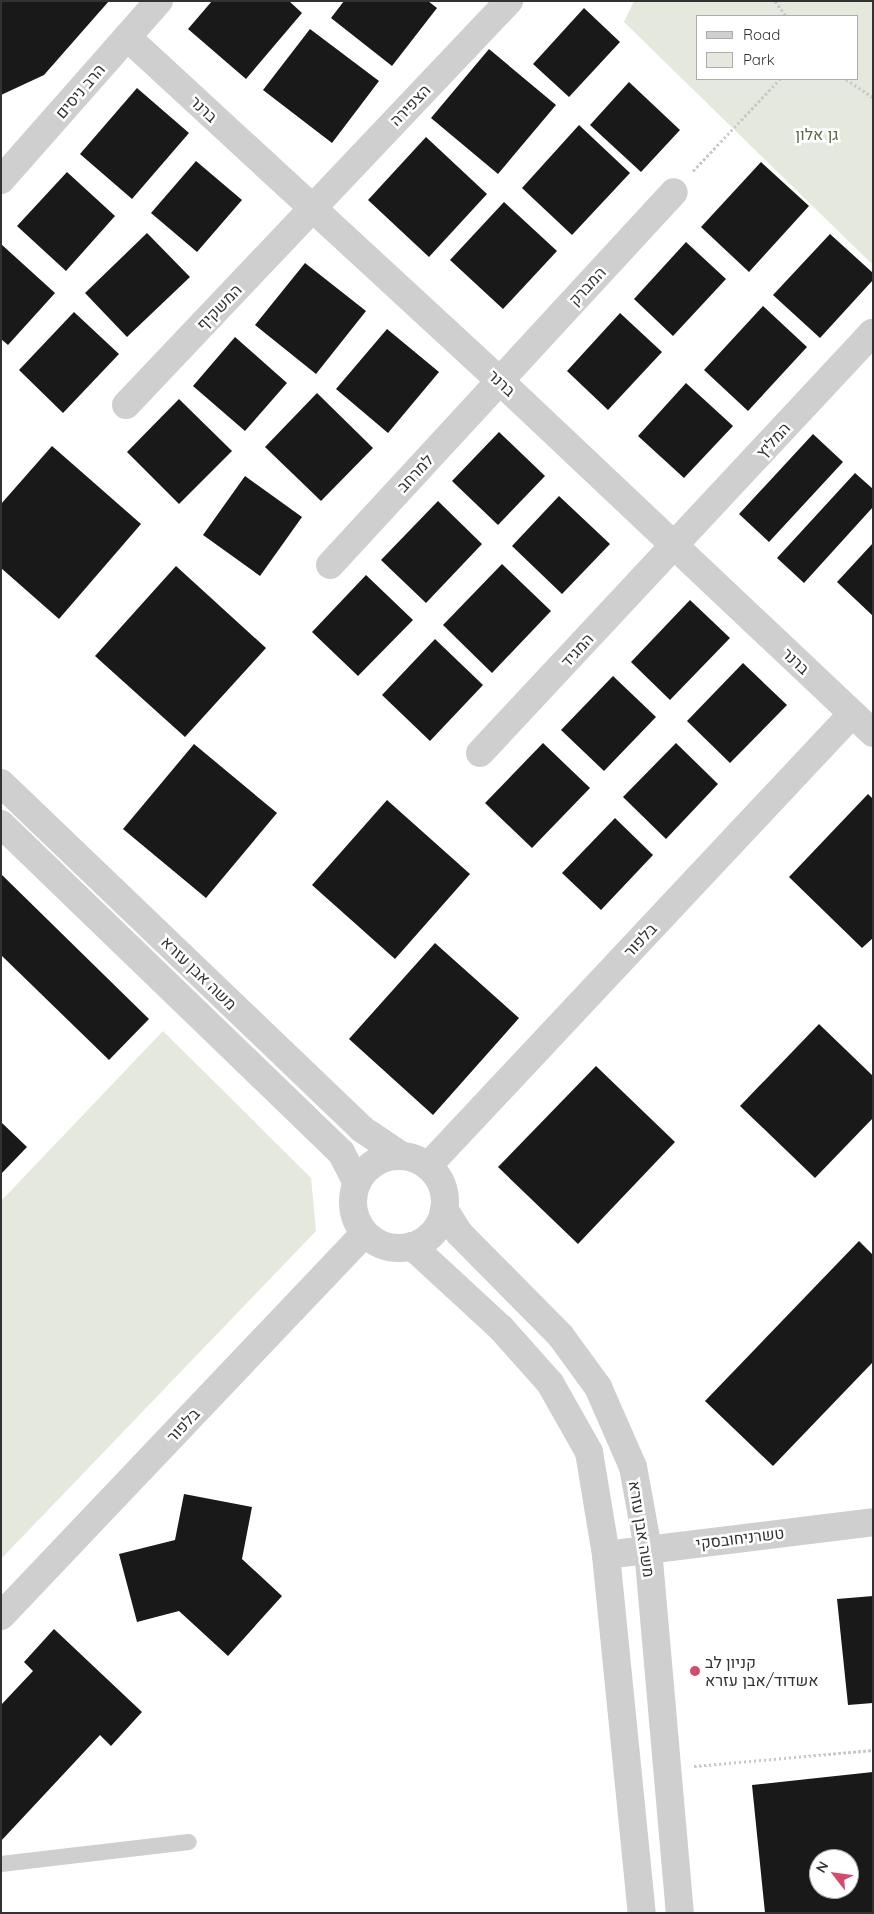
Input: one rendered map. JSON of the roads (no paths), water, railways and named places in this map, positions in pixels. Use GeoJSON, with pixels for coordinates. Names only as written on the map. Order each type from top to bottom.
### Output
{"type":"FeatureCollection","features":[{"type":"Feature","properties":{"kind":"street","name":"הרב ניסים"},"geometry":{"type":"LineString","coordinates":[[1,180],[159,1]]}},
{"type":"Feature","properties":{"kind":"street","name":"הצפירה"},"geometry":{"type":"LineString","coordinates":[[312,209],[509,1]]}},
{"type":"Feature","properties":{"kind":"street","name":"ברנר"},"geometry":{"type":"LineString","coordinates":[[127,37],[500,381],[873,733]]}},
{"type":"Feature","properties":{"kind":"street","name":"המברק"},"geometry":{"type":"LineString","coordinates":[[500,381],[674,192]]}},
{"type":"Feature","properties":{"kind":"street","name":"המשקיף"},"geometry":{"type":"LineString","coordinates":[[126,405],[312,209]]}},
{"type":"Feature","properties":{"kind":"street","name":"המליץ"},"geometry":{"type":"LineString","coordinates":[[673,546],[872,333]]}},
{"type":"Feature","properties":{"kind":"street","name":"למרחב"},"geometry":{"type":"LineString","coordinates":[[330,565],[500,381]]}},
{"type":"Feature","properties":{"kind":"street","name":"המגיד"},"geometry":{"type":"LineString","coordinates":[[480,753],[673,546]]}},
{"type":"Feature","properties":{"kind":"street","name":"בלפור"},"geometry":{"type":"LineString","coordinates":[[428,1166],[852,714]]}},
{"type":"Feature","properties":{"kind":"street","name":"משה אבן עזרא"},"geometry":{"type":"LineString","coordinates":[[1,783],[362,1129],[402,1156],[428,1166],[442,1186],[444,1209],[459,1233],[560,1335],[598,1387],[633,1466],[648,1549],[680,1913]]}},
{"type":"Feature","properties":{"kind":"street","name":"משה אבן עזרא"},"geometry":{"type":"LineString","coordinates":[[1,824],[341,1152],[358,1183]]}},
{"type":"Feature","properties":{"kind":"street"},"geometry":{"type":"LineString","coordinates":[[402,1156],[375,1163],[358,1183],[353,1210],[365,1233],[387,1247],[412,1246],[434,1232],[444,1209]]}},
{"type":"Feature","properties":{"kind":"street","name":"בלפור"},"geometry":{"type":"LineString","coordinates":[[1,1616],[365,1233]]}},
{"type":"Feature","properties":{"kind":"street"},"geometry":{"type":"LineString","coordinates":[[412,1246],[501,1328],[550,1383],[589,1452],[606,1555],[642,1913]]}},
{"type":"Feature","properties":{"kind":"street","name":"טשרניחובסקי"},"geometry":{"type":"LineString","coordinates":[[606,1555],[873,1522]]}},
{"type":"Feature","properties":{"kind":"lane"},"geometry":{"type":"LineString","coordinates":[[1,1864],[189,1842]]}},
{"type":"Feature","properties":{"kind":"place","name":"קניון לב אשדוד/אבן עזרא"},"geometry":{"type":"Point","coordinates":[695,1671]}},
{"type":"Feature","properties":{"kind":"park label","name":"גן אלון"},"geometry":{"type":"Point","coordinates":[817,134]}}]}
